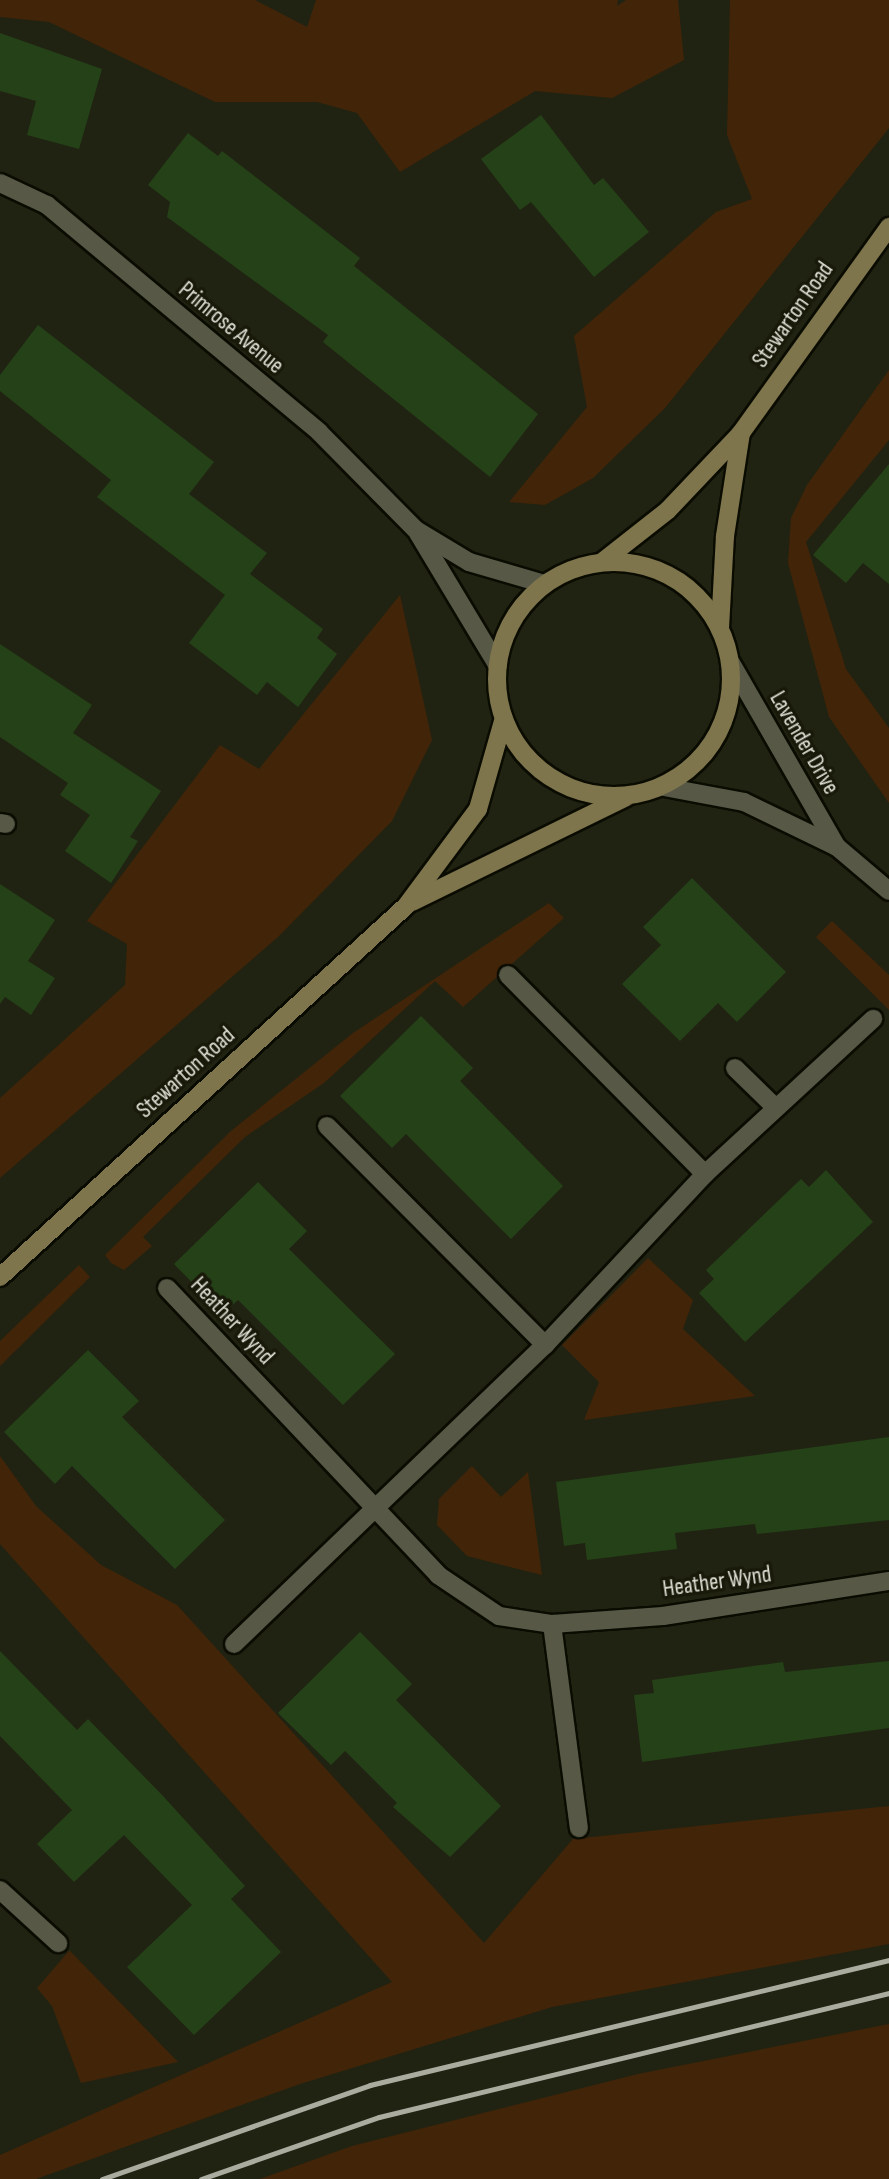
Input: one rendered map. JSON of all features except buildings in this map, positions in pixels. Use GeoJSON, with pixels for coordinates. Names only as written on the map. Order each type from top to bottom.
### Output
{"type":"FeatureCollection","features":[{"type":"Feature","properties":{"kind":"main road","name":"Stewarton Road"},"geometry":{"type":"LineString","coordinates":[[0,1278],[406,906],[478,809],[503,721],[498,666],[502,641],[522,606],[544,584],[603,562],[668,510],[741,433],[889,227]]}},
{"type":"Feature","properties":{"kind":"main road","name":"Stewarton Road"},"geometry":{"type":"LineString","coordinates":[[720,628],[725,536],[741,433]]}},
{"type":"Feature","properties":{"kind":"main road","name":"Stewarton Road"},"geometry":{"type":"LineString","coordinates":[[406,906],[626,797],[663,787],[695,765],[718,735],[730,700],[731,663],[720,628],[699,598],[669,575],[634,563],[603,562]]}},
{"type":"Feature","properties":{"kind":"main road","name":"Stewarton Road"},"geometry":{"type":"LineString","coordinates":[[503,721],[524,756],[553,781],[626,797]]}},
{"type":"Feature","properties":{"kind":"street","name":"Primrose Avenue"},"geometry":{"type":"LineString","coordinates":[[0,183],[47,205],[319,432],[416,530],[498,666]]}},
{"type":"Feature","properties":{"kind":"street","name":"Primrose Avenue"},"geometry":{"type":"LineString","coordinates":[[416,530],[469,562],[544,584]]}},
{"type":"Feature","properties":{"kind":"street","name":"Lavender Drive"},"geometry":{"type":"LineString","coordinates":[[731,663],[837,847]]}},
{"type":"Feature","properties":{"kind":"street","name":"Lavender Drive"},"geometry":{"type":"LineString","coordinates":[[663,787],[744,802],[837,847],[889,891]]}},
{"type":"Feature","properties":{"kind":"street"},"geometry":{"type":"LineString","coordinates":[[508,975],[705,1174]]}},
{"type":"Feature","properties":{"kind":"street"},"geometry":{"type":"LineString","coordinates":[[234,1644],[545,1345],[705,1174],[873,1019]]}},
{"type":"Feature","properties":{"kind":"street"},"geometry":{"type":"LineString","coordinates":[[735,1068],[776,1108]]}},
{"type":"Feature","properties":{"kind":"street"},"geometry":{"type":"LineString","coordinates":[[327,1126],[545,1345]]}},
{"type":"Feature","properties":{"kind":"street","name":"Heather Wynd"},"geometry":{"type":"LineString","coordinates":[[167,1288],[463,1597],[499,1616],[552,1624],[663,1616],[889,1581]]}},
{"type":"Feature","properties":{"kind":"street"},"geometry":{"type":"LineString","coordinates":[[552,1624],[579,1828]]}},
{"type":"Feature","properties":{"kind":"street"},"geometry":{"type":"LineString","coordinates":[[0,1890],[58,1943]]}},
{"type":"Feature","properties":{"kind":"shaded area"},"geometry":{"type":"Polygon","coordinates":[[[0,0],[255,0],[307,27],[316,0],[618,0],[617,6],[626,0],[678,0],[684,60],[612,98],[535,91],[400,172],[357,113],[317,102],[215,102],[49,22],[0,17],[0,0]]]}},
{"type":"Feature","properties":{"kind":"shaded area"},"geometry":{"type":"Polygon","coordinates":[[[730,0],[889,0],[889,128],[665,408],[593,478],[545,505],[509,502],[587,407],[574,336],[716,212],[752,199],[727,135],[730,0]]]}},
{"type":"Feature","properties":{"kind":"shaded area"},"geometry":{"type":"Polygon","coordinates":[[[889,370],[889,440],[806,542],[846,669],[889,728],[889,803],[829,717],[788,563],[791,518],[807,485],[889,370]]]}},
{"type":"Feature","properties":{"kind":"shaded area"},"geometry":{"type":"Polygon","coordinates":[[[400,595],[432,740],[392,821],[278,937],[0,1178],[0,1098],[125,985],[127,944],[87,921],[220,745],[259,769],[400,595]]]}},
{"type":"Feature","properties":{"kind":"shaded area"},"geometry":{"type":"Polygon","coordinates":[[[549,903],[564,918],[463,1007],[435,981],[324,1083],[245,1137],[143,1237],[152,1246],[124,1270],[111,1263],[105,1255],[231,1131],[353,1033],[549,903]]]}},
{"type":"Feature","properties":{"kind":"shaded area"},"geometry":{"type":"Polygon","coordinates":[[[832,921],[889,975],[889,1010],[816,937],[832,921]]]}},
{"type":"Feature","properties":{"kind":"shaded area"},"geometry":{"type":"Polygon","coordinates":[[[648,1258],[693,1300],[683,1329],[755,1396],[584,1420],[599,1382],[562,1345],[648,1258]]]}},
{"type":"Feature","properties":{"kind":"shaded area"},"geometry":{"type":"Polygon","coordinates":[[[79,1265],[90,1277],[0,1366],[0,1341],[79,1265]]]}},
{"type":"Feature","properties":{"kind":"shaded area"},"geometry":{"type":"Polygon","coordinates":[[[0,1456],[36,1506],[101,1565],[177,1605],[484,1943],[573,1839],[889,1806],[889,1944],[552,2007],[300,2084],[36,2179],[0,2179],[0,2155],[392,1982],[0,1544],[0,1456]]]}},
{"type":"Feature","properties":{"kind":"shaded area"},"geometry":{"type":"Polygon","coordinates":[[[472,1466],[501,1497],[528,1472],[542,1575],[467,1556],[437,1525],[439,1499],[472,1466]]]}},
{"type":"Feature","properties":{"kind":"shaded area"},"geometry":{"type":"Polygon","coordinates":[[[69,1951],[178,2062],[81,2083],[52,2006],[37,1988],[69,1951]]]}},
{"type":"Feature","properties":{"kind":"shaded area"},"geometry":{"type":"Polygon","coordinates":[[[889,2024],[889,2179],[260,2179],[352,2146],[638,2074],[889,2024]]]}},
{"type":"Feature","properties":{"kind":"railway"},"geometry":{"type":"LineString","coordinates":[[102,2179],[370,2085],[889,1960]]}},
{"type":"Feature","properties":{"kind":"railway"},"geometry":{"type":"LineString","coordinates":[[201,2179],[379,2117],[889,1993]]}}]}
